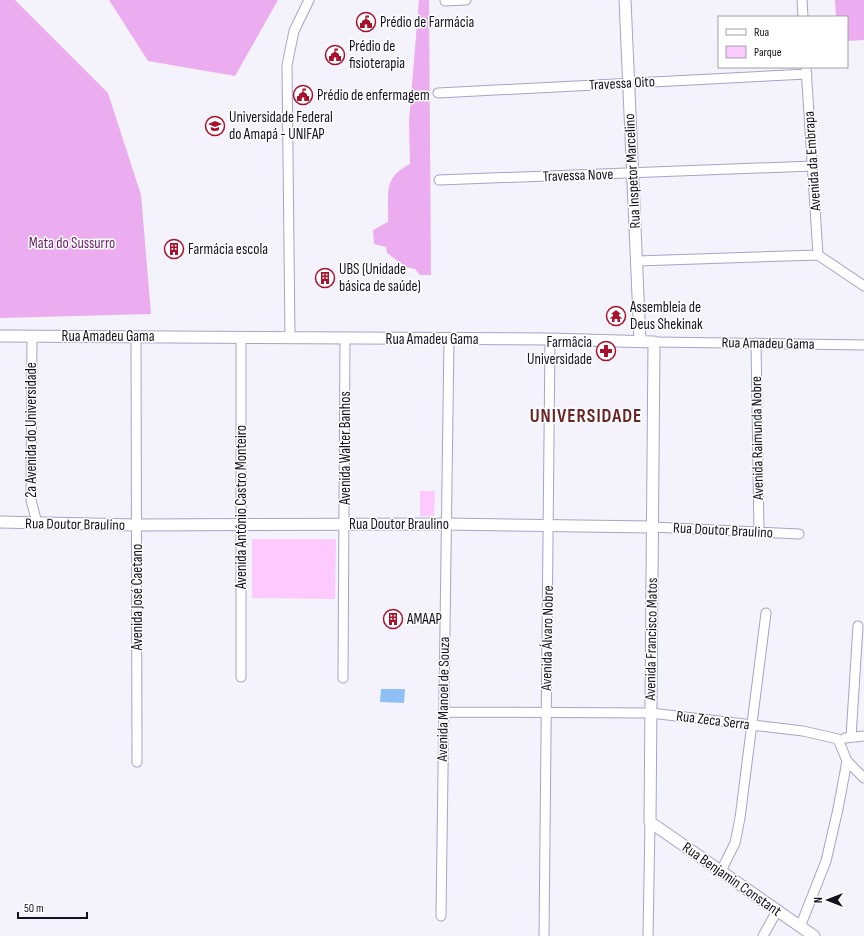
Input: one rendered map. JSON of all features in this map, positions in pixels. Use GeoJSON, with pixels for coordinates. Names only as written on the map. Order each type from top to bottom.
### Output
{"type":"FeatureCollection","features":[{"type":"Feature","properties":{"kind":"street"},"geometry":{"type":"LineString","coordinates":[[290,338],[287,65],[294,31],[309,0]]}},
{"type":"Feature","properties":{"kind":"street"},"geometry":{"type":"LineString","coordinates":[[445,1],[466,0]]}},
{"type":"Feature","properties":{"kind":"street","name":"Rua Inspetor Marcelino"},"geometry":{"type":"LineString","coordinates":[[624,0],[640,341]]}},
{"type":"Feature","properties":{"kind":"street"},"geometry":{"type":"LineString","coordinates":[[802,0],[803,16]]}},
{"type":"Feature","properties":{"kind":"street","name":"Travessa Oito"},"geometry":{"type":"LineString","coordinates":[[438,93],[628,83],[807,70]]}},
{"type":"Feature","properties":{"kind":"street","name":"Avenida da Embrapa"},"geometry":{"type":"LineString","coordinates":[[807,70],[818,255]]}},
{"type":"Feature","properties":{"kind":"street","name":"Travessa Nove"},"geometry":{"type":"LineString","coordinates":[[439,180],[813,166]]}},
{"type":"Feature","properties":{"kind":"street"},"geometry":{"type":"LineString","coordinates":[[637,261],[818,255],[864,286]]}},
{"type":"Feature","properties":{"kind":"street","name":"Rua Amadeu Gama"},"geometry":{"type":"LineString","coordinates":[[0,336],[550,340],[864,345]]}},
{"type":"Feature","properties":{"kind":"street","name":"2a Avenida do Universidade"},"geometry":{"type":"LineString","coordinates":[[32,336],[31,500],[37,523]]}},
{"type":"Feature","properties":{"kind":"street","name":"Avenida José Caetano"},"geometry":{"type":"LineString","coordinates":[[136,336],[137,762]]}},
{"type":"Feature","properties":{"kind":"street","name":"Avenida Antônio Castro Monteiro"},"geometry":{"type":"LineString","coordinates":[[240,676],[241,338]]}},
{"type":"Feature","properties":{"kind":"street","name":"Avenida Walter Banhos"},"geometry":{"type":"LineString","coordinates":[[343,678],[345,338]]}},
{"type":"Feature","properties":{"kind":"street","name":"Avenida Manoel de Souza"},"geometry":{"type":"LineString","coordinates":[[441,916],[449,339]]}},
{"type":"Feature","properties":{"kind":"street","name":"Avenida Álvaro Nobre"},"geometry":{"type":"LineString","coordinates":[[544,936],[550,340]]}},
{"type":"Feature","properties":{"kind":"street","name":"Avenida Francisco Matos"},"geometry":{"type":"LineString","coordinates":[[648,936],[654,342]]}},
{"type":"Feature","properties":{"kind":"street","name":"Avenida Raimunda Nobre"},"geometry":{"type":"LineString","coordinates":[[756,343],[759,532]]}},
{"type":"Feature","properties":{"kind":"street","name":"Rua Doutor Braulino"},"geometry":{"type":"LineString","coordinates":[[0,522],[136,525],[446,524],[652,527],[799,534]]}},
{"type":"Feature","properties":{"kind":"street"},"geometry":{"type":"LineString","coordinates":[[721,871],[736,837],[765,630],[766,613]]}},
{"type":"Feature","properties":{"kind":"street"},"geometry":{"type":"LineString","coordinates":[[851,737],[858,626]]}},
{"type":"Feature","properties":{"kind":"street","name":"Rua Zeca Serra"},"geometry":{"type":"LineString","coordinates":[[443,712],[651,713],[803,731],[838,739]]}},
{"type":"Feature","properties":{"kind":"street"},"geometry":{"type":"LineString","coordinates":[[864,736],[838,739],[846,761],[864,778]]}},
{"type":"Feature","properties":{"kind":"street"},"geometry":{"type":"LineString","coordinates":[[800,928],[826,861],[838,809],[846,761]]}},
{"type":"Feature","properties":{"kind":"street","name":"Rua Benjamin Constant"},"geometry":{"type":"LineString","coordinates":[[650,822],[800,928],[814,936]]}},
{"type":"Feature","properties":{"kind":"street"},"geometry":{"type":"LineString","coordinates":[[763,936],[777,911]]}},
{"type":"Feature","properties":{"kind":"green space","name":"Mata do Sussurro"},"geometry":{"type":"Polygon","coordinates":[[[0,0],[15,0],[108,93],[141,195],[151,314],[0,318],[0,0]]]}},
{"type":"Feature","properties":{"kind":"green space"},"geometry":{"type":"Polygon","coordinates":[[[109,0],[278,0],[235,76],[148,61],[109,0]]]}},
{"type":"Feature","properties":{"kind":"green space"},"geometry":{"type":"Polygon","coordinates":[[[419,0],[429,0],[431,275],[420,275],[415,269],[406,267],[387,253],[386,247],[374,244],[373,230],[388,222],[388,195],[391,181],[401,169],[410,164],[409,121],[419,0]]]}},
{"type":"Feature","properties":{"kind":"green space"},"geometry":{"type":"Polygon","coordinates":[[[835,0],[864,0],[864,40],[848,41],[848,16],[836,16],[835,0]]]}},
{"type":"Feature","properties":{"kind":"green space"},"geometry":{"type":"Polygon","coordinates":[[[420,491],[435,491],[434,516],[420,516],[420,491]]]}},
{"type":"Feature","properties":{"kind":"green space"},"geometry":{"type":"Polygon","coordinates":[[[252,539],[336,539],[335,599],[252,598],[252,539]]]}},
{"type":"Feature","properties":{"kind":"water"},"geometry":{"type":"Polygon","coordinates":[[[381,689],[405,689],[404,703],[380,702],[381,689]]]}},
{"type":"Feature","properties":{"kind":"place","name":"Prédio de Farmácia"},"geometry":{"type":"Point","coordinates":[366,22]}},
{"type":"Feature","properties":{"kind":"place","name":"Prédio de fisioterapia"},"geometry":{"type":"Point","coordinates":[335,55]}},
{"type":"Feature","properties":{"kind":"place","name":"Prédio de enfermagem"},"geometry":{"type":"Point","coordinates":[303,95]}},
{"type":"Feature","properties":{"kind":"place","name":"Universidade Federal do Amapá - UNIFAP"},"geometry":{"type":"Point","coordinates":[215,126]}},
{"type":"Feature","properties":{"kind":"place","name":"Farmácia escola"},"geometry":{"type":"Point","coordinates":[174,249]}},
{"type":"Feature","properties":{"kind":"place","name":"UBS (Unidade básica de saúde)"},"geometry":{"type":"Point","coordinates":[325,278]}},
{"type":"Feature","properties":{"kind":"place","name":"Assembleia de Deus Shekinak"},"geometry":{"type":"Point","coordinates":[616,316]}},
{"type":"Feature","properties":{"kind":"place","name":"Farmâcia Universidade"},"geometry":{"type":"Point","coordinates":[606,351]}},
{"type":"Feature","properties":{"kind":"place","name":"AMAAP"},"geometry":{"type":"Point","coordinates":[393,619]}},
{"type":"Feature","properties":{"kind":"district","name":"UNIVERSIDADE"},"geometry":{"type":"Point","coordinates":[586,415]}}]}
